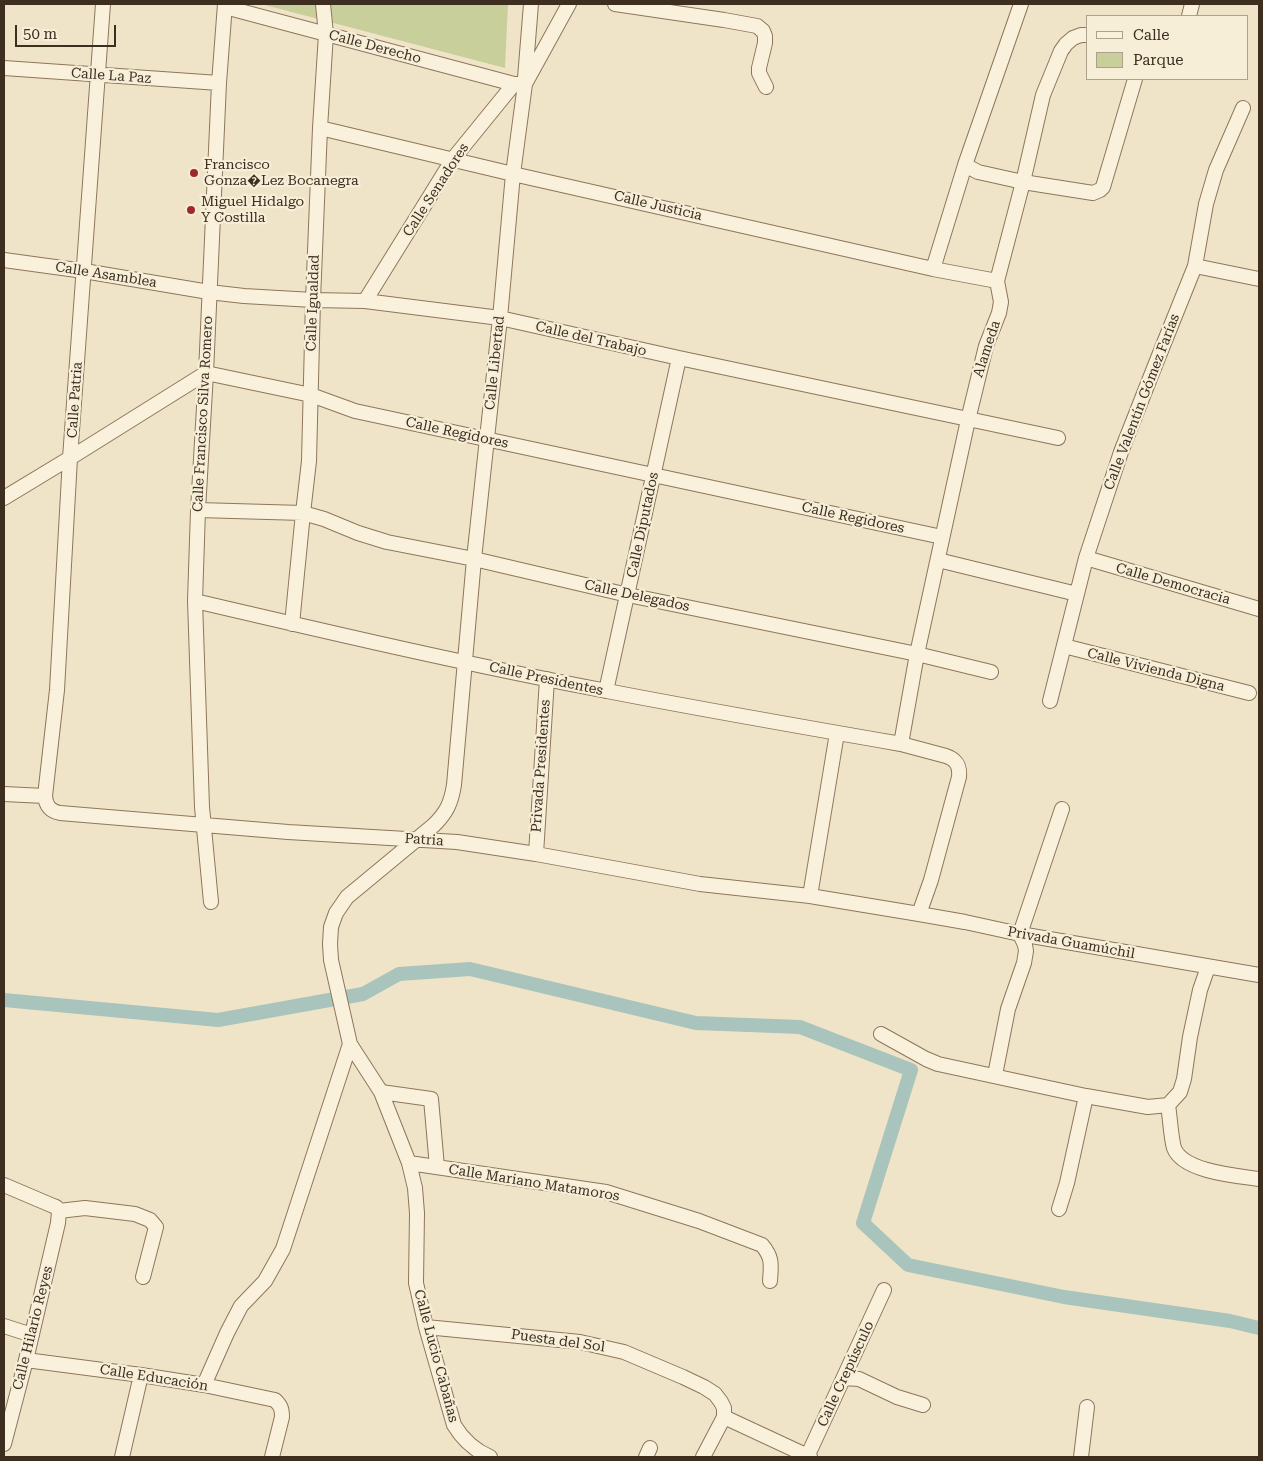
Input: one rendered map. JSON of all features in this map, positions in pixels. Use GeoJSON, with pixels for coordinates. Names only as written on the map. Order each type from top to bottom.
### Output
{"type":"FeatureCollection","features":[{"type":"Feature","properties":{"kind":"street","name":"Calle Patria"},"geometry":{"type":"LineString","coordinates":[[45,796],[57,681],[70,458],[103,4]]}},
{"type":"Feature","properties":{"kind":"street","name":"Calle Igualdad"},"geometry":{"type":"LineString","coordinates":[[292,624],[309,461],[313,300],[326,34],[323,4]]}},
{"type":"Feature","properties":{"kind":"street"},"geometry":{"type":"LineString","coordinates":[[519,84],[531,4]]}},
{"type":"Feature","properties":{"kind":"street","name":"Calle Libertad"},"geometry":{"type":"LineString","coordinates":[[350,1044],[330,944],[331,927],[336,914],[347,897],[444,816],[451,803],[474,559],[500,318],[519,84],[569,4]]}},
{"type":"Feature","properties":{"kind":"street"},"geometry":{"type":"LineString","coordinates":[[615,4],[757,26],[763,31],[765,36],[759,68],[766,87]]}},
{"type":"Feature","properties":{"kind":"street"},"geometry":{"type":"LineString","coordinates":[[932,268],[965,165],[1021,4]]}},
{"type":"Feature","properties":{"kind":"street","name":"Calle Derecho"},"geometry":{"type":"LineString","coordinates":[[225,5],[326,34],[519,84]]}},
{"type":"Feature","properties":{"kind":"street","name":"Calle Francisco Silva Romero"},"geometry":{"type":"LineString","coordinates":[[211,902],[204,825],[195,601],[219,83],[225,5]]}},
{"type":"Feature","properties":{"kind":"street","name":"Alameda"},"geometry":{"type":"LineString","coordinates":[[901,744],[917,654],[968,420],[986,346],[999,313],[1000,302],[997,281],[1043,95],[1066,44],[1073,38],[1086,34]]}},
{"type":"Feature","properties":{"kind":"street","name":"Calle La Paz"},"geometry":{"type":"LineString","coordinates":[[4,68],[219,83]]}},
{"type":"Feature","properties":{"kind":"street"},"geometry":{"type":"LineString","coordinates":[[965,165],[978,172],[1023,182],[1094,193],[1100,190],[1135,80]]}},
{"type":"Feature","properties":{"kind":"street","name":"Calle Senadores"},"geometry":{"type":"LineString","coordinates":[[365,301],[453,159],[519,84]]}},
{"type":"Feature","properties":{"kind":"street","name":"Calle Valentín Gómez Farías"},"geometry":{"type":"LineString","coordinates":[[1050,701],[1086,558],[1122,452],[1196,266],[1206,204],[1216,170],[1243,108]]}},
{"type":"Feature","properties":{"kind":"street","name":"Calle Justicia"},"geometry":{"type":"LineString","coordinates":[[320,128],[513,174],[997,281]]}},
{"type":"Feature","properties":{"kind":"street","name":"Calle Asamblea"},"geometry":{"type":"LineString","coordinates":[[4,260],[209,292]]}},
{"type":"Feature","properties":{"kind":"street"},"geometry":{"type":"LineString","coordinates":[[1196,266],[1259,279]]}},
{"type":"Feature","properties":{"kind":"street","name":"Calle del Trabajo"},"geometry":{"type":"LineString","coordinates":[[209,292],[313,300],[365,301],[500,318],[1058,438]]}},
{"type":"Feature","properties":{"kind":"street","name":"Calle Diputados"},"geometry":{"type":"LineString","coordinates":[[606,691],[679,358]]}},
{"type":"Feature","properties":{"kind":"street"},"geometry":{"type":"LineString","coordinates":[[4,498],[206,372]]}},
{"type":"Feature","properties":{"kind":"street","name":"Calle Regidores"},"geometry":{"type":"LineString","coordinates":[[206,372],[311,395],[355,411],[942,537]]}},
{"type":"Feature","properties":{"kind":"street"},"geometry":{"type":"LineString","coordinates":[[198,510],[304,513]]}},
{"type":"Feature","properties":{"kind":"street","name":"Calle Delegados"},"geometry":{"type":"LineString","coordinates":[[304,513],[324,519],[358,534],[387,542],[474,559],[628,595],[917,654],[991,672]]}},
{"type":"Feature","properties":{"kind":"street","name":"Calle Democracia"},"geometry":{"type":"LineString","coordinates":[[1086,558],[1259,609]]}},
{"type":"Feature","properties":{"kind":"street"},"geometry":{"type":"LineString","coordinates":[[938,560],[1077,594]]}},
{"type":"Feature","properties":{"kind":"street","name":"Calle Presidentes"},"geometry":{"type":"LineString","coordinates":[[195,601],[465,662],[606,691],[901,744]]}},
{"type":"Feature","properties":{"kind":"street","name":"Calle Vivienda Digna"},"geometry":{"type":"LineString","coordinates":[[1064,646],[1249,694]]}},
{"type":"Feature","properties":{"kind":"street","name":"Privada Presidentes"},"geometry":{"type":"LineString","coordinates":[[536,854],[547,679]]}},
{"type":"Feature","properties":{"kind":"street"},"geometry":{"type":"LineString","coordinates":[[810,896],[837,733]]}},
{"type":"Feature","properties":{"kind":"street"},"geometry":{"type":"LineString","coordinates":[[901,744],[952,759],[957,763],[959,770],[931,880],[919,914]]}},
{"type":"Feature","properties":{"kind":"street"},"geometry":{"type":"LineString","coordinates":[[4,794],[45,796]]}},
{"type":"Feature","properties":{"kind":"street","name":"Patria"},"geometry":{"type":"LineString","coordinates":[[45,796],[49,808],[54,812],[60,813],[288,832],[457,842],[536,854],[700,884],[810,896]]}},
{"type":"Feature","properties":{"kind":"street"},"geometry":{"type":"LineString","coordinates":[[995,1076],[1008,1009],[1024,963],[1026,951],[1020,934],[1062,809]]}},
{"type":"Feature","properties":{"kind":"street","name":"Privada Guamúchil"},"geometry":{"type":"LineString","coordinates":[[810,896],[1259,975]]}},
{"type":"Feature","properties":{"kind":"street"},"geometry":{"type":"LineString","coordinates":[[881,1034],[938,1064],[1086,1096],[1148,1107],[1168,1106],[1180,1092],[1184,1079],[1190,1037],[1208,967]]}},
{"type":"Feature","properties":{"kind":"street"},"geometry":{"type":"LineString","coordinates":[[204,1385],[227,1332],[241,1306],[264,1281],[283,1249],[350,1044]]}},
{"type":"Feature","properties":{"kind":"street","name":"Calle Lucio Cabañas"},"geometry":{"type":"LineString","coordinates":[[350,1044],[382,1092],[409,1163],[415,1188],[417,1213],[416,1283],[426,1327],[454,1424],[460,1436],[470,1445],[490,1457]]}},
{"type":"Feature","properties":{"kind":"street"},"geometry":{"type":"LineString","coordinates":[[382,1092],[431,1099],[437,1167]]}},
{"type":"Feature","properties":{"kind":"street"},"geometry":{"type":"LineString","coordinates":[[1059,1209],[1068,1183],[1086,1096]]}},
{"type":"Feature","properties":{"kind":"street"},"geometry":{"type":"LineString","coordinates":[[1168,1106],[1174,1148],[1185,1161],[1208,1170],[1259,1179]]}},
{"type":"Feature","properties":{"kind":"street","name":"Calle Mariano Matamoros"},"geometry":{"type":"LineString","coordinates":[[409,1163],[606,1192],[700,1221],[762,1245],[769,1253],[772,1264],[770,1281]]}},
{"type":"Feature","properties":{"kind":"street"},"geometry":{"type":"LineString","coordinates":[[4,1185],[51,1205],[58,1211],[85,1208],[135,1214],[150,1220],[156,1226],[143,1277]]}},
{"type":"Feature","properties":{"kind":"street","name":"Calle Hilario Reyes"},"geometry":{"type":"LineString","coordinates":[[4,1444],[58,1223],[58,1211]]}},
{"type":"Feature","properties":{"kind":"street","name":"Calle Crepúsculo"},"geometry":{"type":"LineString","coordinates":[[808,1457],[884,1290]]}},
{"type":"Feature","properties":{"kind":"street"},"geometry":{"type":"LineString","coordinates":[[4,1326],[32,1335]]}},
{"type":"Feature","properties":{"kind":"street","name":"Puesta del Sol"},"geometry":{"type":"LineString","coordinates":[[426,1327],[580,1342],[624,1352],[683,1376],[715,1394],[722,1402],[724,1417]]}},
{"type":"Feature","properties":{"kind":"street","name":"Calle Educación"},"geometry":{"type":"LineString","coordinates":[[26,1360],[141,1375],[270,1398],[280,1405],[282,1410],[272,1457]]}},
{"type":"Feature","properties":{"kind":"street"},"geometry":{"type":"LineString","coordinates":[[122,1457],[141,1375]]}},
{"type":"Feature","properties":{"kind":"street"},"geometry":{"type":"LineString","coordinates":[[844,1378],[859,1380],[923,1405]]}},
{"type":"Feature","properties":{"kind":"street"},"geometry":{"type":"LineString","coordinates":[[1081,1457],[1087,1407]]}},
{"type":"Feature","properties":{"kind":"street"},"geometry":{"type":"LineString","coordinates":[[703,1457],[724,1417],[808,1457]]}},
{"type":"Feature","properties":{"kind":"green space"},"geometry":{"type":"Polygon","coordinates":[[[261,4],[508,4],[505,68],[261,4]]]}},
{"type":"Feature","properties":{"kind":"waterway"},"geometry":{"type":"LineString","coordinates":[[4,1000],[218,1020],[363,994],[399,974],[470,969],[696,1023],[800,1027],[911,1070],[863,1223],[908,1265],[1064,1297],[1230,1321],[1259,1328]]}},
{"type":"Feature","properties":{"kind":"place","name":"Francisco Gonza�Lez Bocanegra"},"geometry":{"type":"Point","coordinates":[194,173]}},
{"type":"Feature","properties":{"kind":"place","name":"Miguel Hidalgo Y Costilla"},"geometry":{"type":"Point","coordinates":[191,210]}}]}
